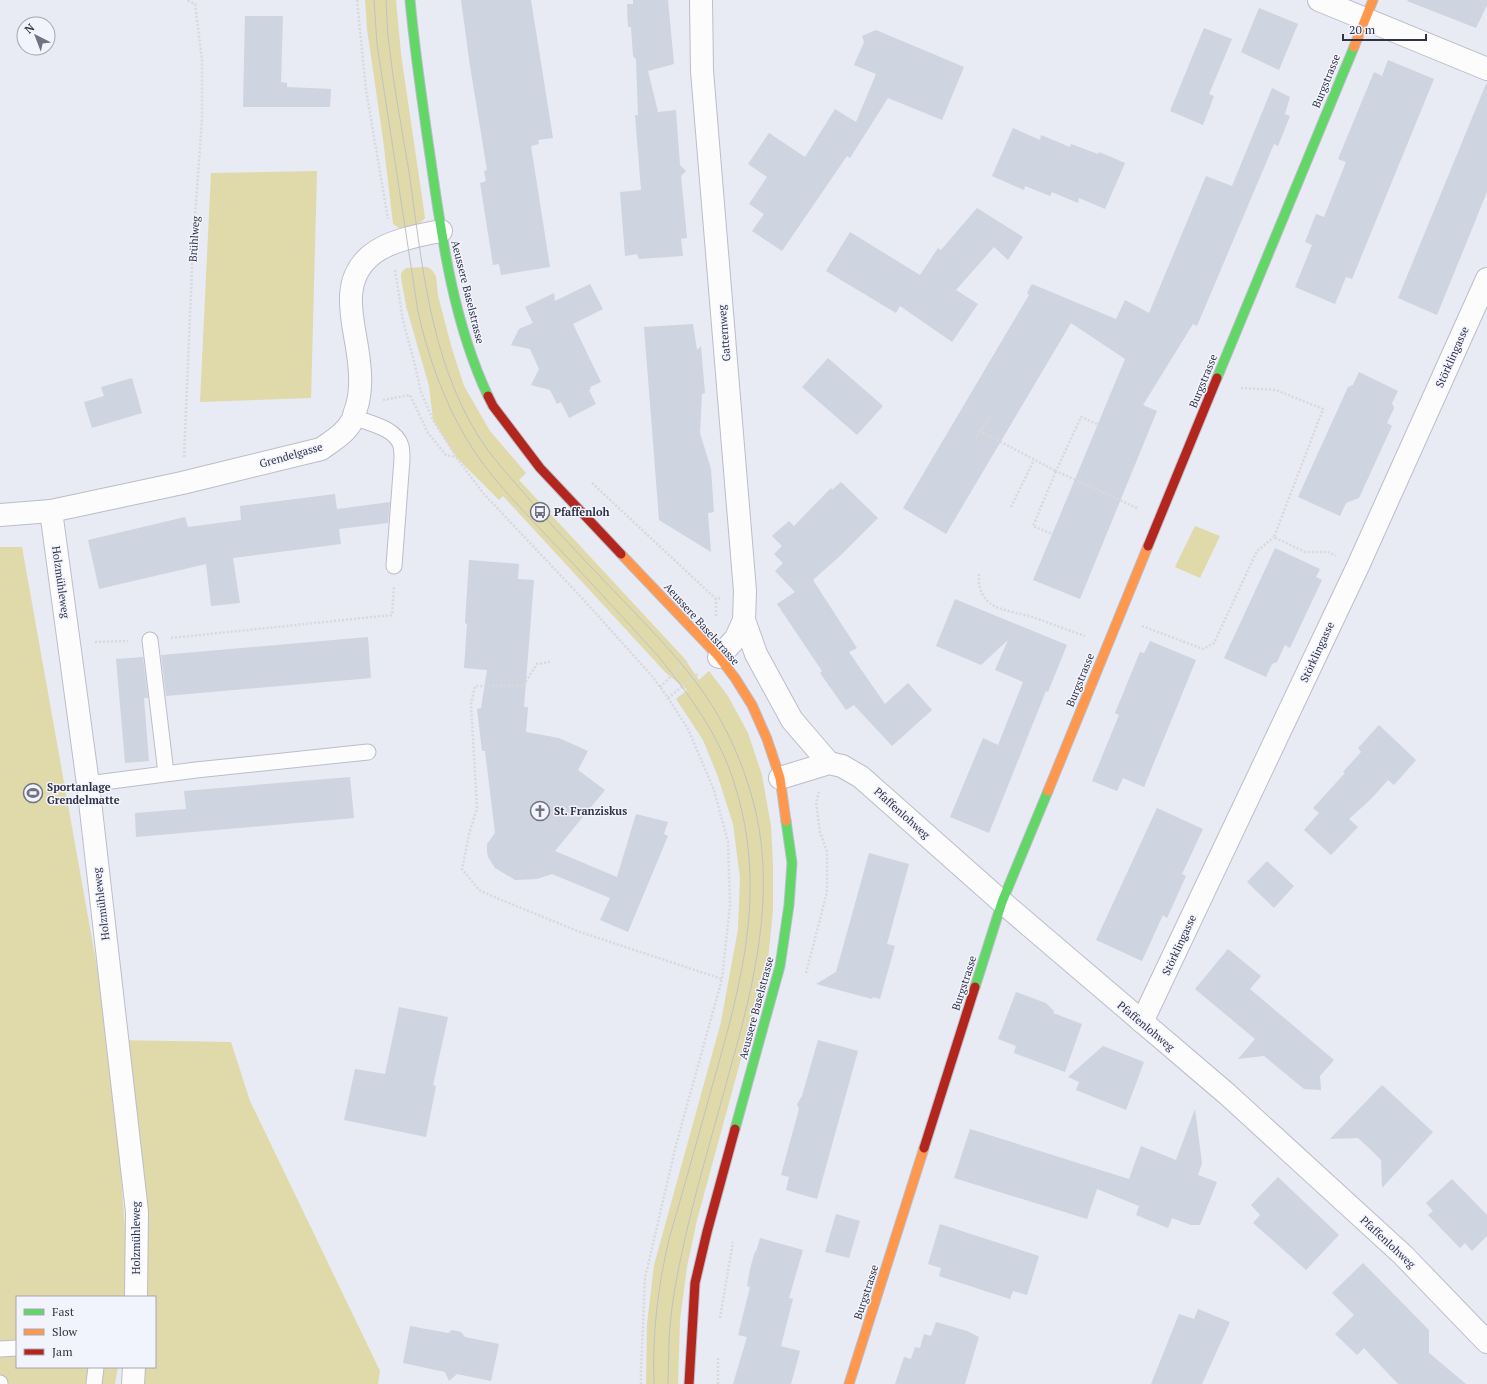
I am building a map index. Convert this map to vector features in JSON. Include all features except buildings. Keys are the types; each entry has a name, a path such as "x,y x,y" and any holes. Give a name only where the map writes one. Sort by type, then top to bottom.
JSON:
{"main road":[{"name":"Aeussere Baselstrasse","path":"410,0 414,48 441,231 462,325 478,374 494,406 540,468 719,657 735,678 752,705 767,739 780,778 792,863 789,905 780,966 707,1232 695,1283 689,1384"},
{"name":"Burgstrasse","path":"849,1384 1002,902 1369,10"}],"street":[{"name":"Gatternweg","path":"701,0 702,70 745,591 744,620 736,638 719,657"},
{"path":"1318,0 1369,10 1487,69"},
{"name":"Grendelgasse","path":"0,515 52,511 182,483 321,449 338,438 352,421 360,396 360,362 350,308 351,292 355,277 361,266 370,256 392,244 441,231"},
{"name":"Störklingasse","path":"1142,1022 1358,566 1487,279"},
{"name":"Holzmühleweg","path":"52,511 88,784 137,1212 133,1295"},
{"path":"744,620 756,654 792,720 829,763 780,778"},
{"name":"Pfaffenlohweg","path":"829,763 842,766 861,777 1002,902 1227,1094 1397,1249 1487,1342"},
{"path":"133,1384 134,1368"}],"lane":[{"path":"355,411 395,436 401,446 402,459 394,566"},
{"path":"150,640 166,773"},
{"path":"88,784 166,773 368,752"},
{"path":"0,1350 16,1348"},
{"path":"94,1384 96,1368"}],"path":[{"name":"Brühlweg","path":"182,483 193,245 202,119 202,60 195,4 186,0"},
{"path":"356,0 366,90 392,244 403,321 421,392 433,420 456,457 483,494 581,597 652,676 668,698 688,730 714,790 728,842 730,906 722,979 676,1146 645,1278 641,1372 642,1384"},
{"path":"1119,618 1203,649 1214,643 1256,551 1274,537 1323,409 1276,390 1237,388"},
{"path":"355,411 410,395 428,434 446,455 456,457"},
{"path":"976,438 990,417"},
{"path":"1052,534 1034,526 1056,471 1081,417 1097,424"},
{"path":"980,431 1056,471 1160,518"},
{"path":"1012,507 1034,460"},
{"path":"589,480 716,599 745,591"},
{"path":"1274,537 1305,552 1328,552 1358,566"},
{"path":"979,574 978,583 981,592 992,605 1108,645"},
{"path":"69,643 150,640 392,615 394,597"},
{"path":"668,698 719,657"},
{"path":"550,662 537,664 523,686 475,686 471,704 477,808 469,834 462,868 479,890 499,899 580,932 722,979"}],"shaded area":[{"path":"365,0 396,0 401,54 425,218 420,223 410,227 399,228 393,224 383,139 367,29"},
{"path":"317,171 311,398 200,402 211,173"},
{"path":"427,267 432,270 436,276 438,296 452,349 464,386 490,431 526,473 519,480 684,658 699,680 709,671 728,696 748,733 762,775 771,826 773,865 773,910 768,960 697,1220 687,1267 680,1320 678,1384 646,1384 647,1324 654,1265 721,1022 738,929 740,878 733,824 718,777 703,740 676,699 687,690 666,673 503,496 499,500 456,457 433,420 429,386 406,306 401,277 401,273 406,268"},
{"path":"1195,526 1220,536 1200,578 1175,567"},
{"path":"0,547 22,547 110,1040 231,1042 250,1101 380,1371 378,1384 132,1384 133,1368 156,1368 156,1296 135,1296 111,1048 129,1296 16,1296 16,1368 118,1368 115,1384 0,1384"}],"tram line":[{"path":"374,0 377,44 418,312 426,345 443,393 466,438 483,464 513,500 658,656 686,692 718,743 729,768 740,803 747,840 750,876 746,946 722,1051 665,1257 655,1329 654,1384"},
{"path":"386,0 391,61 418,239 430,307 448,372 461,404 488,451 555,529 665,645 686,669 703,692 714,708 732,742 746,777 756,813 761,845 763,877 763,909 759,941 747,1004 696,1192 679,1265 670,1324 668,1384"}],"traffic: fast":[{"path":"410,0 422,101 445,251 466,340 488,396"},
{"path":"1217,378 1354,47"},
{"path":"975,987 1002,902 1048,791"},
{"path":"735,1129 780,966 789,905 792,863 786,821"}],"traffic: slow":[{"path":"1354,47 1373,0"},
{"path":"1048,791 1148,546"},
{"path":"621,554 719,657 735,678 752,705 767,739 780,778 786,821"},
{"path":"849,1384 924,1148"}],"traffic: jam":[{"path":"1148,546 1217,378"},
{"path":"488,396 493,406 540,468 621,554"},
{"path":"924,1148 975,987"},
{"path":"689,1384 695,1283 707,1232 735,1129"}],"place":[{"name":"Pfaffenloh","path":"540,512"},
{"name":"Sportanlage Grendelmatte","path":"33,793"},
{"name":"St. Franziskus","path":"540,811"}]}
